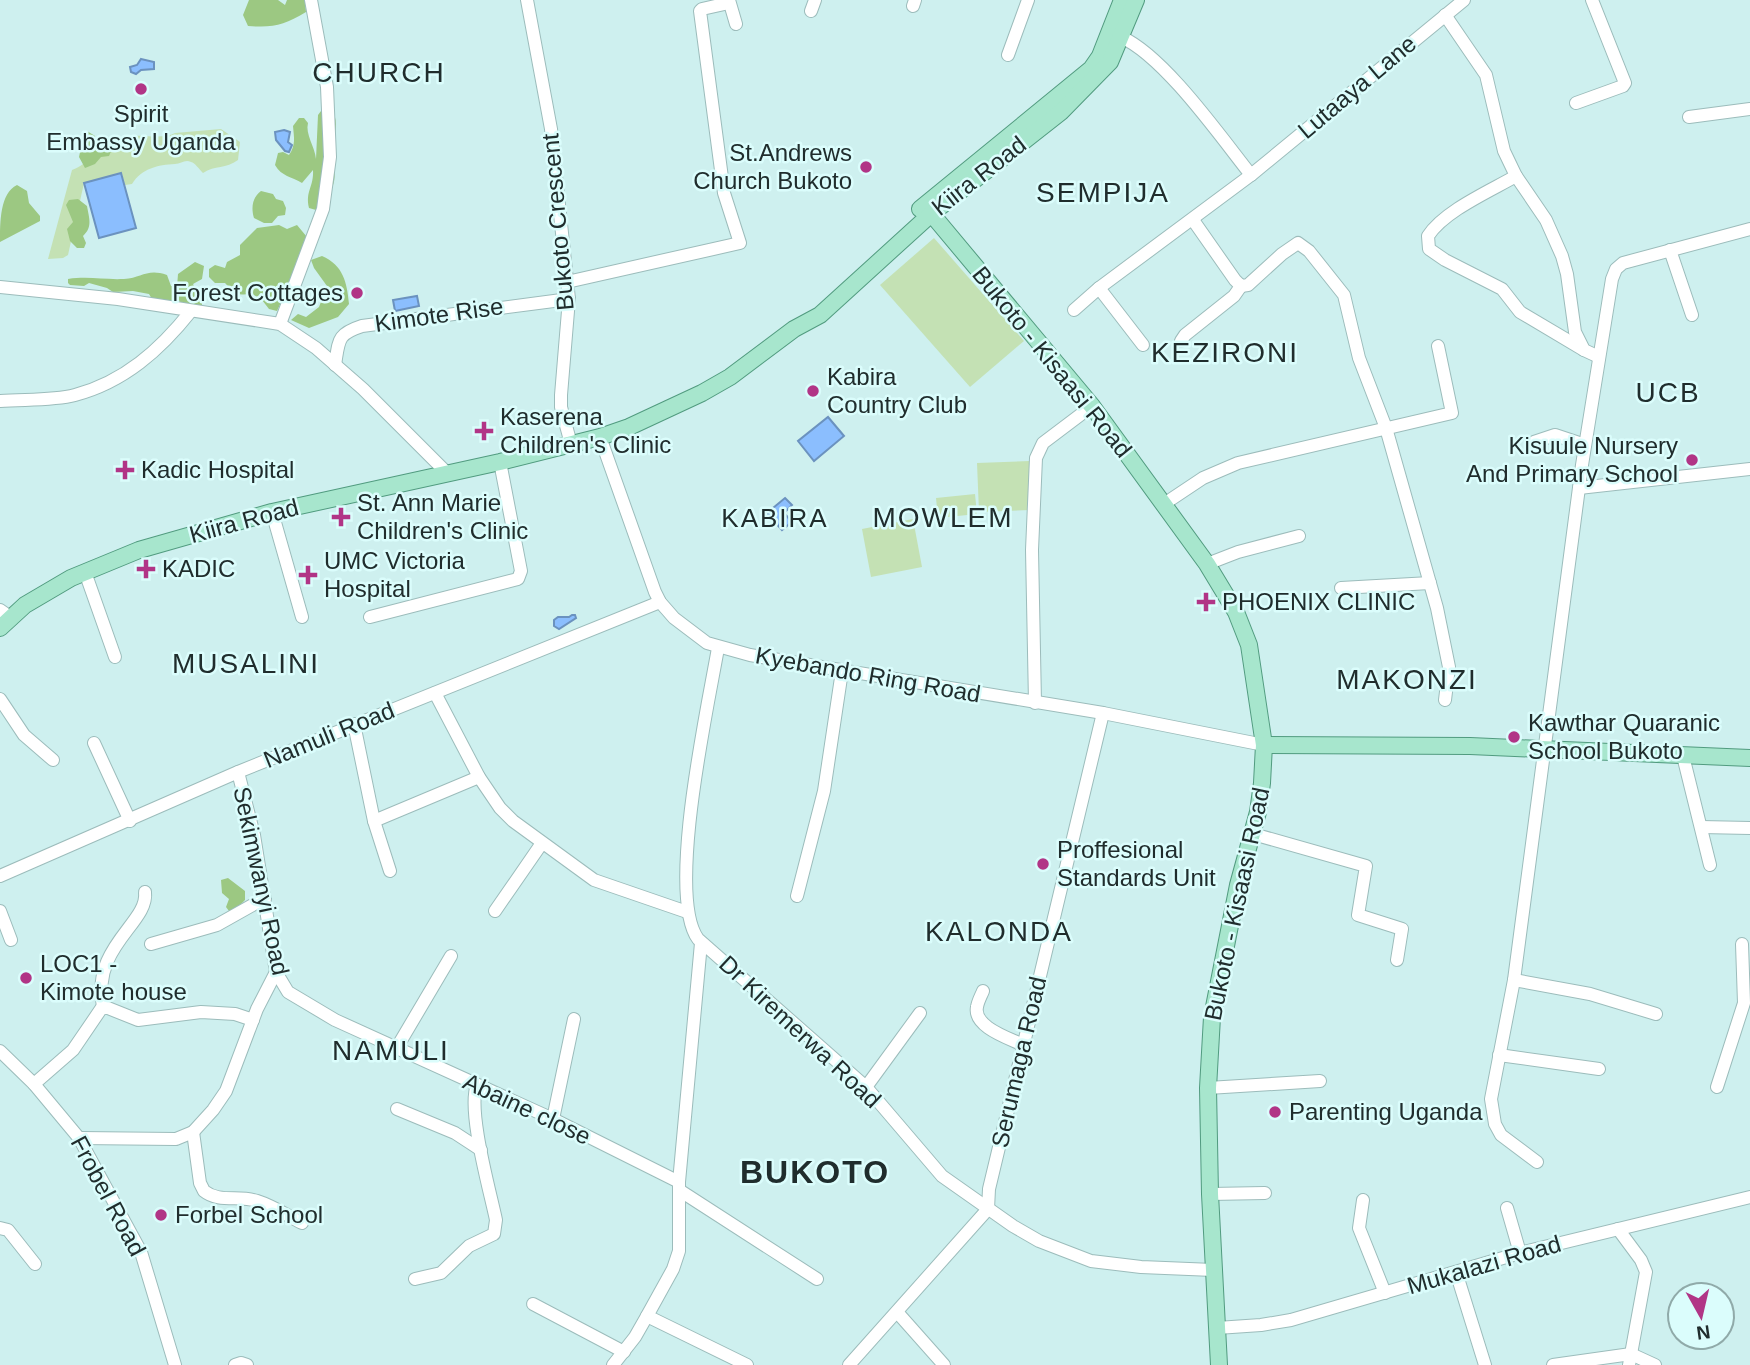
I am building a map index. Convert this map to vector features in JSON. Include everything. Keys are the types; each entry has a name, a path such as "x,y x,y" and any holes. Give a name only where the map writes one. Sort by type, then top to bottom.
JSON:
{"main road":[{"name":"Kiira Road","path":"3,618 85,572 153,545 272,512 504,461 594,438 629,427 702,393 747,365 794,329 820,315 928,209 1091,69 1100,56 1122,0"},
{"name":"Kiira Road","path":"928,209 1061,112 1110,62 1136,0"},
{"name":"Bukoto - Kisaasi Road","path":"928,209 1092,406 1207,564 1236,612 1249,645 1264,745 1262,783 1253,835 1238,885 1212,1017 1208,1088 1213,1270 1219,1365"},
{"path":"1264,745 1383,744 1750,758"}],"street":[{"path":"280,324 323,209 330,157 327,87 311,0"},
{"name":"Bukoto Crescent","path":"527,0 551,129 569,299 561,395 562,411 571,444"},
{"path":"1008,55 1028,0"},
{"name":"Lutaaya Lane","path":"1074,310 1099,288 1251,175 1464,0"},
{"path":"1576,103 1625,83 1592,0"},
{"path":"567,282 740,243 724,193 700,11 729,1 736,23"},
{"path":"1445,15 1486,75 1504,151 1516,176 1546,220 1562,256 1574,328 1584,350"},
{"path":"1121,37 1139,46 1166,72 1251,175"},
{"path":"1689,117 1750,109"},
{"path":"1516,176 1461,207 1429,236 1429,248 1445,260 1502,289 1520,312 1599,357"},
{"path":"1193,220 1241,286"},
{"path":"1537,1162 1501,1135 1495,1124 1492,1099 1514,980 1546,750 1554,666 1612,279 1623,263 1750,229"},
{"path":"1181,341 1234,296 1241,286 1248,285 1296,244 1301,244 1309,251 1342,291 1359,358 1386,428 1447,649 1449,667 1445,700"},
{"path":"1670,250 1692,315"},
{"path":"0,287 118,299 280,324 316,348 384,407 446,472"},
{"path":"1099,288 1143,345"},
{"name":"Kimote Rise","path":"335,365 339,339 346,331 362,326 569,299"},
{"path":"0,401 75,395 121,376 159,348 191,311"},
{"path":"1164,504 1193,483 1224,468 1452,413 1438,346"},
{"path":"1035,703 1031,550 1036,458 1043,443 1092,406"},
{"path":"1534,442 1560,436 1585,445"},
{"name":"Kyebando Ring Road","path":"594,438 660,602 686,628 718,648 1103,713 1264,745"},
{"path":"370,617 518,579 521,571 504,461"},
{"path":"1579,488 1750,468"},
{"path":"272,512 302,617"},
{"path":"1207,564 1251,548 1299,536"},
{"path":"85,572 115,657"},
{"path":"1341,587 1430,583"},
{"name":"Namuli Road","path":"0,876 238,772 660,602"},
{"path":"613,1365 647,1316 676,1263 680,1235 679,1186 701,943 691,928 687,912 687,866 692,801 718,648"},
{"path":"797,896 824,791 842,671"},
{"path":"435,693 479,777 506,814 600,883 687,912"},
{"path":"0,699 24,735 53,760"},
{"name":"Serumaga Road","path":"988,1209 989,1189 1103,713"},
{"path":"354,724 374,821 390,871"},
{"path":"94,743 130,821"},
{"path":"1684,756 1710,865"},
{"name":"Sekimwanyi Road","path":"238,772 254,835 276,972 286,990 299,1001 396,1049"},
{"path":"374,821 479,777"},
{"path":"1699,821 1750,828"},
{"path":"1253,835 1366,866 1358,915 1402,929 1397,960"},
{"path":"495,911 542,843"},
{"path":"34,1084 73,1051 103,1006 100,985 104,967 114,946 144,904 145,892"},
{"path":"151,944 225,921 265,898"},
{"path":"0,911 11,940"},
{"name":"Dr Kiremerwa Road","path":"701,943 866,1087 938,1172 988,1209 1039,1241 1091,1261 1141,1267 1213,1270"},
{"path":"1717,1087 1747,1004 1742,944"},
{"path":"396,1049 451,956"},
{"path":"79,1138 176,1139 193,1132 214,1110 226,1091 255,1014 276,972"},
{"path":"1514,980 1590,994 1656,1014"},
{"path":"983,991 976,1008 979,1018 985,1025 1023,1045"},
{"path":"103,1006 142,1021 201,1012 255,1014"},
{"path":"866,1087 920,1013"},
{"path":"553,1119 574,1019"},
{"name":"Abaine close","path":"396,1049 553,1119 679,1186"},
{"name":"Frobel Road","path":"0,1051 34,1084 79,1138 141,1252 175,1365"},
{"path":"1499,1055 1599,1069"},
{"path":"1208,1088 1320,1081"},
{"path":"415,1279 441,1273 469,1246 494,1234 496,1220 474,1104 477,1085 679,1186 817,1279"},
{"path":"397,1109 455,1133 481,1150"},
{"path":"193,1132 200,1183 204,1191 221,1199 236,1196 258,1201 302,1223"},
{"path":"1210,1194 1265,1193"},
{"name":"Mukalazi Road","path":"1217,1328 1291,1320 1520,1253 1750,1197"},
{"path":"1363,1200 1359,1228 1385,1293"},
{"path":"1507,1208 1520,1253"},
{"path":"849,1365 988,1209"},
{"path":"0,1225 8,1230 35,1264"},
{"path":"1618,1229 1642,1260 1646,1272 1630,1359"},
{"path":"1456,1272 1485,1365"},
{"path":"533,1304 624,1352"},
{"path":"897,1312 944,1365"},
{"path":"647,1316 747,1365"},
{"path":"1553,1365 1630,1359 1655,1365"},
{"path":"235,1365 247,1365"}],"green space":[{"path":"249,0 278,0 285,5 287,0 305,0 306,12 279,25 248,26 243,15"},
{"path":"321,111 333,112 336,120 335,173 330,193 316,210 309,208 308,202 313,170 302,183 284,174 275,165 278,153 289,155 293,148 293,126 299,118 304,118 308,123 316,159 318,115"},
{"path":"221,129 240,142 238,160 229,165 203,173 187,161 151,168 132,184 125,185 122,174 84,183 68,255 48,259 72,170 106,145 126,136 163,136"},
{"path":"87,131 95,136 95,143 107,143 112,149 109,156 101,157 95,164 85,168 79,157 84,133"},
{"path":"17,185 27,191 29,203 40,216 40,221 0,242 4,201 11,189"},
{"path":"261,191 273,194 276,199 283,201 285,215 278,216 272,223 264,223 254,218 253,203"},
{"path":"78,199 87,206 89,218 88,229 83,236 86,243 84,248 77,248 70,241 67,229 73,222 66,205 69,200"},
{"path":"279,225 287,229 297,225 307,237 308,255 295,266 295,272 277,311 269,309 251,293 236,293 225,283 215,283 209,277 209,269 215,265 225,268 227,262 240,255 240,245 257,228"},
{"path":"934,238 1024,341 970,387 880,285"},
{"path":"322,256 335,264 343,275 349,304 338,317 309,328 291,320 298,314 306,317 319,307 327,286 311,260"},
{"path":"195,262 204,266 202,279 193,284 202,300 202,310 185,308 178,299 164,304 152,299 149,294 133,291 113,292 89,283 84,286 68,283 68,279 124,279 160,273 167,275 171,286 177,287 178,274"},
{"path":"1030,461 1031,510 979,512 977,463"},
{"path":"975,494 977,514 938,518 936,498"},
{"path":"913,519 922,567 871,577 862,529"},
{"path":"228,878 245,891 245,900 234,911 229,911 226,907 229,899 222,893 221,880"}],"water":[{"path":"141,59 154,62 154,69 141,70 136,74 131,72 130,67 137,65"},
{"path":"275,132 290,132 288,142 292,145 289,152 276,140"},
{"path":"121,173 136,228 99,238 84,183"},
{"path":"417,296 419,306 395,311 393,300"},
{"path":"828,417 844,436 814,461 798,441"},
{"path":"785,498 792,505 784,513 792,522 782,530 767,513"},
{"path":"572,615 576,618 559,629 554,626 554,620 558,617"}],"place":[{"name":"Spirit Embassy Uganda","path":"141,89"},
{"name":"St.Andrews Church Bukoto","path":"866,167"},
{"name":"Forest Cottages","path":"357,293"},
{"name":"Kabira Country Club","path":"813,391"},
{"name":"Kaserena Children's Clinic","path":"484,431"},
{"name":"Kisuule Nursery And Primary School","path":"1692,460"},
{"name":"Kadic Hospital","path":"125,470"},
{"name":"St. Ann Marie Children's Clinic","path":"341,517"},
{"name":"KADIC","path":"146,569"},
{"name":"UMC Victoria Hospital","path":"308,575"},
{"name":"PHOENIX CLINIC","path":"1206,602"},
{"name":"Kawthar Quaranic School Bukoto","path":"1514,737"},
{"name":"Proffesional Standards Unit","path":"1043,864"},
{"name":"LOC1 - Kimote house","path":"26,978"},
{"name":"Parenting Uganda","path":"1275,1112"},
{"name":"Forbel School","path":"161,1215"}],"district":[{"name":"CHURCH","path":"379,72"},
{"name":"SEMPIJA","path":"1103,192"},
{"name":"KEZIRONI","path":"1225,352"},
{"name":"UCB","path":"1668,392"},
{"name":"MOWLEM","path":"943,517"},
{"name":"KABIRA","path":"775,518"},
{"name":"MUSALINI","path":"246,663"},
{"name":"MAKONZI","path":"1407,679"},
{"name":"KALONDA","path":"999,931"},
{"name":"NAMULI","path":"391,1050"},
{"name":"BUKOTO","path":"815,1172"}]}
